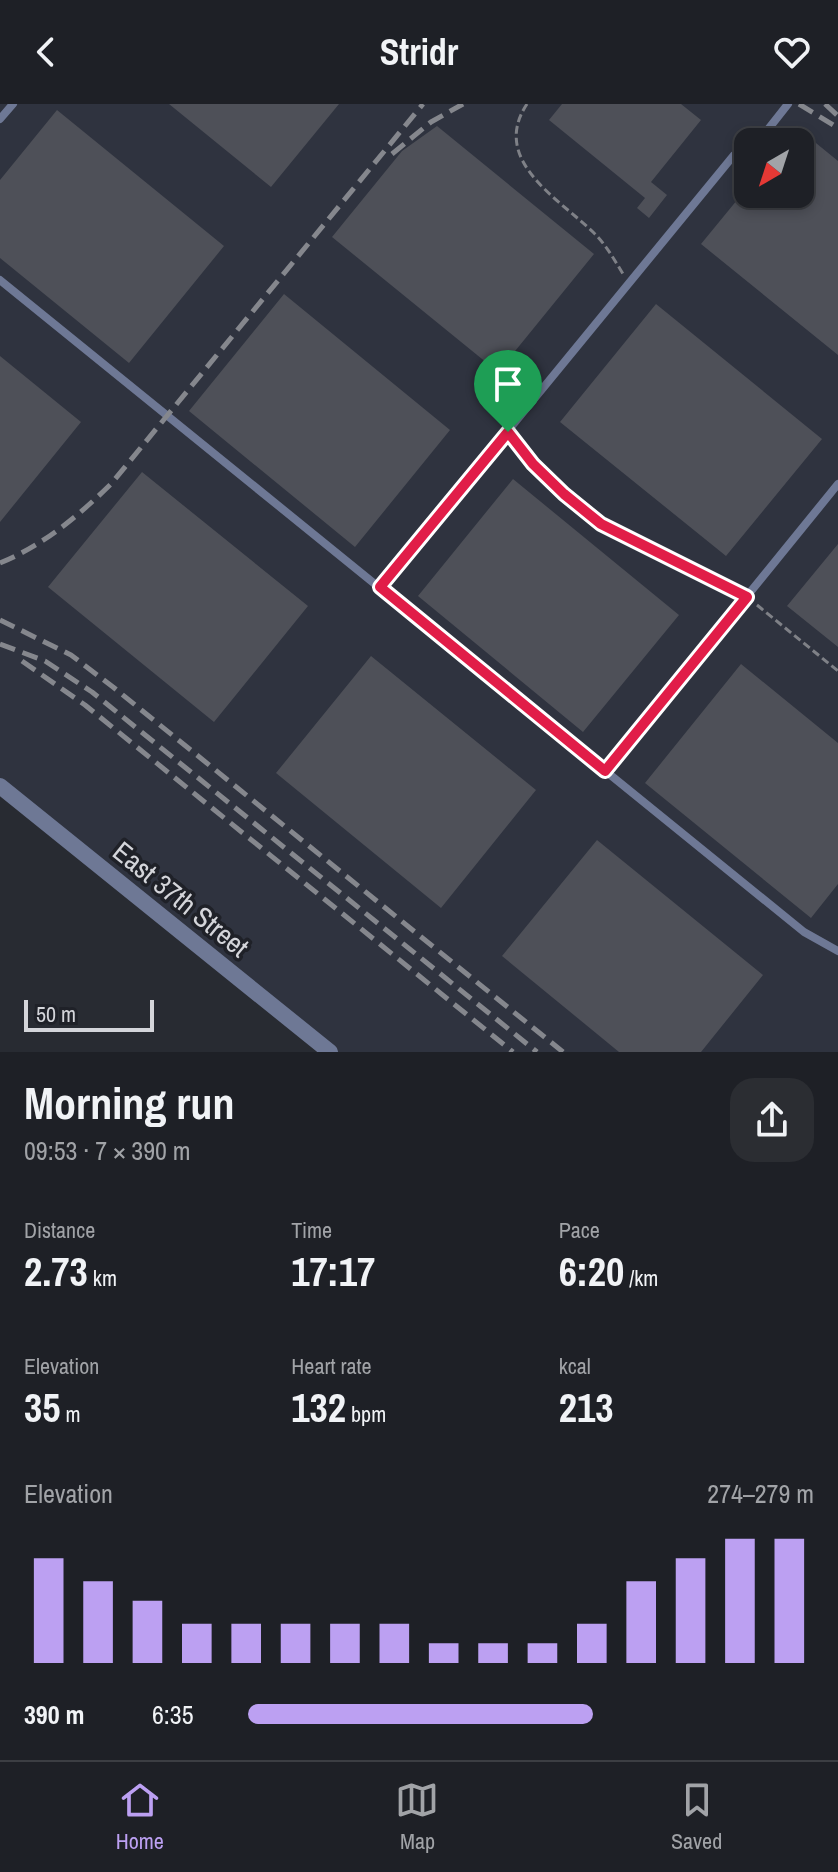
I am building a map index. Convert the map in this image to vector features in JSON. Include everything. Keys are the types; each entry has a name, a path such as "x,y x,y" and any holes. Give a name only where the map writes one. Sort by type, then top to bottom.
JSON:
{"street":[{"name":"East 37th Street","path":"0,786 330,1052"}],"lane":[{"path":"0,119 13,104"},
{"path":"769,128 788,104"},
{"path":"380,587 734,155"},
{"path":"0,280 804,932 838,951"},
{"path":"605,771 838,484"}],"path":[{"path":"527,104 516,135 520,156 533,179 593,232 608,249 629,284"},
{"path":"508,432 533,464 601,524 747,597 838,671"}],"shaded area":[{"path":"0,104 838,104 838,1052 332,1052 0,784"}],"building":[{"path":"169,104 339,104 271,187"},
{"path":"562,104 681,104 701,120 651,182 667,195 649,218 637,208 645,198 549,120"},
{"path":"57,110 224,246 129,363 0,258 0,180"},
{"path":"437,126 594,254 498,372 332,237 402,151"},
{"path":"814,141 838,161 838,355 701,244 734,204 734,208 814,208"},
{"path":"284,294 450,430 355,547 189,411"},
{"path":"656,304 822,439 726,556 560,422"},
{"path":"0,356 81,422 0,522"},
{"path":"142,472 308,606 214,722 48,587"},
{"path":"513,479 679,615 583,732 418,596"},
{"path":"838,544 838,647 787,606"},
{"path":"371,656 536,790 441,908 276,773"},
{"path":"741,664 838,743 838,884 811,918 645,783"},
{"path":"597,840 763,975 701,1052 619,1052 502,956"}],"railway":[{"path":"0,563 60,529 111,484 423,104"},
{"path":"392,154 431,122 463,104"},
{"path":"799,104 838,128"},
{"path":"825,104 838,116"},
{"path":"0,620 71,655 113,687 563,1052"},
{"path":"0,644 45,661 92,692 537,1052"},
{"path":"22,661 85,705 513,1052"}],"route":[{"path":"508,432 533,464 601,524 747,597 605,771 380,587 508,432"}]}
